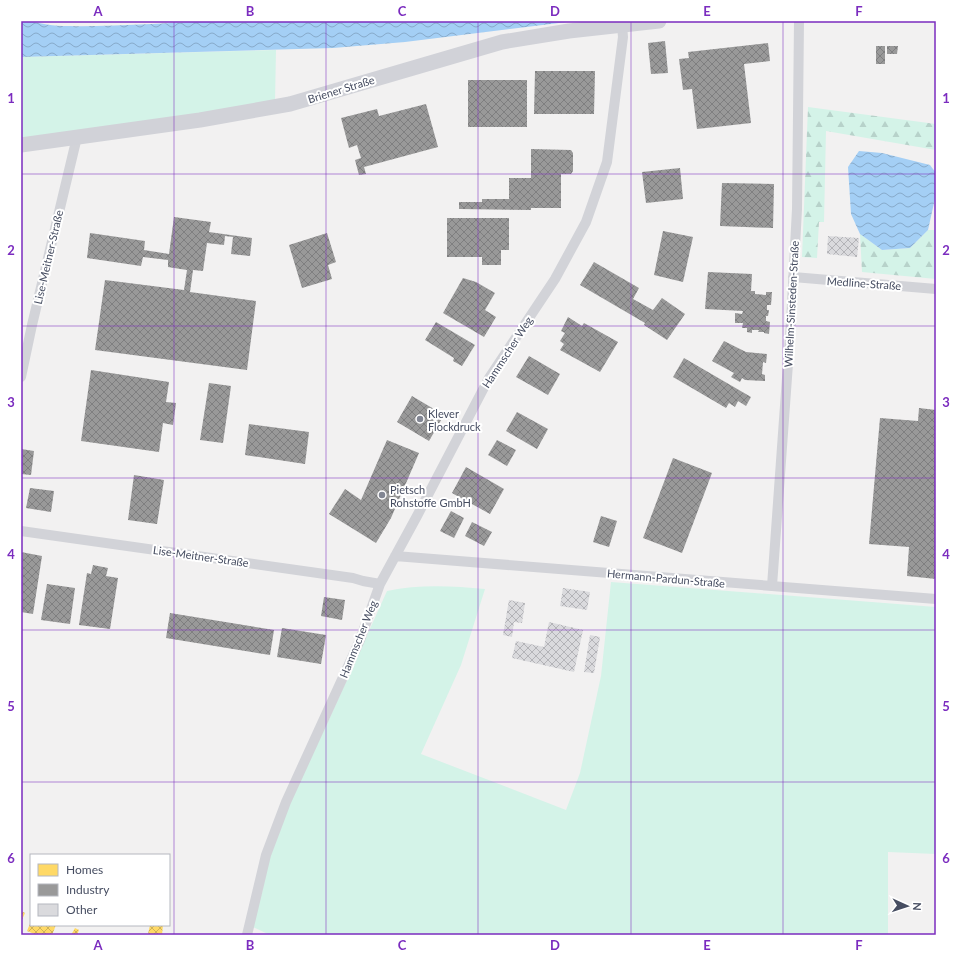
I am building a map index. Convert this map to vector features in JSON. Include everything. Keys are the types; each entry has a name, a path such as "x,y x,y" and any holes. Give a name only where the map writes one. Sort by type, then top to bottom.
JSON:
{"street":[{"name":"Briener Straße","path":"21,145 207,119 290,104 502,42 569,31 659,21"},
{"name":"Wilhelm-Sinsteden-Straße","path":"772,586 797,209 799,21"},
{"name":"Hammscher Weg","path":"247,935 266,855 286,802 360,640 380,584 489,378 555,279 586,222 607,162 623,37 622,26"},
{"name":"Lise-Meitner-Straße","path":"21,377 77,137"},
{"name":"Medline-Straße","path":"793,277 936,289"},
{"name":"Lise-Meitner-Straße","path":"21,531 346,576 380,584"},
{"name":"Hermann-Pardun-Straße","path":"396,556 936,599"}],"green space":[{"path":"276,50 275,102 21,140 21,57"},
{"path":"808,107 936,124 936,150 826,131 824,222 819,222 817,258 802,257"},
{"path":"928,230 936,230 936,279 862,272 860,234 882,250 910,248"},
{"path":"611,582 936,607 936,854 888,852 888,935 270,935 253,927 257,905 262,893 267,865 295,790 326,726 387,591 424,586 485,589 461,665 421,754 566,810 580,773 601,676"}],"water":[{"path":"270,20 575,21 405,42 333,48 21,57 21,21 57,26 83,26"},
{"path":"859,151 882,153 930,165 936,173 936,194 928,230 910,248 882,250 860,234 851,214 848,167"}],"building: Homes":[{"path":"21,911 25,913 21,922"},
{"path":"30,924 30,926 56,926 52,935 37,935 27,931"},
{"path":"150,926 163,926 162,935 148,934"},
{"path":"75,928 79,930 77,935 71,935"}],"building: Industry":[{"path":"665,41 668,73 651,74 648,43"},
{"path":"768,43 770,61 744,64 751,123 697,129 692,89 683,90 679,59 689,58 688,52"},
{"path":"876,46 885,46 885,64 876,64"},
{"path":"887,46 898,46 897,54 887,54"},
{"path":"535,71 595,71 594,114 534,114"},
{"path":"468,80 527,80 527,127 468,127"},
{"path":"426,104 438,147 364,167 366,174 359,175 355,160 361,158 357,145 349,148 341,118 377,109 379,116"},
{"path":"531,149 571,150 573,153 573,171 571,174 561,174 561,208 531,208 531,210 459,209 459,202 482,202 482,199 509,199 509,178 531,178"},
{"path":"680,168 683,199 646,203 642,172"},
{"path":"722,183 774,184 773,228 720,226"},
{"path":"174,217 211,222 209,232 252,238 250,256 231,254 233,237 225,236 224,245 207,243 203,271 193,270 190,292 256,301 247,370 95,350 105,280 184,290 187,270 168,267 168,260 143,257 141,266 87,258 90,233 145,241 144,250 169,254"},
{"path":"447,218 509,218 509,250 501,250 501,265 482,265 482,257 447,257"},
{"path":"663,231 693,237 683,282 654,275"},
{"path":"327,233 336,262 328,265 332,279 302,288 289,245"},
{"path":"594,262 639,288 633,299 653,310 662,298 685,314 667,340 644,325 645,323 580,285"},
{"path":"708,272 752,274 751,291 755,291 755,294 766,295 766,292 772,292 771,305 767,305 767,310 769,310 768,316 766,316 766,321 770,322 769,334 758,332 759,330 752,330 752,333 747,332 747,328 742,328 743,323 735,323 735,313 742,314 743,311 705,309"},
{"path":"463,278 476,282 495,293 485,310 496,317 484,337 443,313"},
{"path":"568,317 582,326 584,323 618,342 600,372 560,350 564,344 560,341 565,333 561,331"},
{"path":"436,322 475,345 462,366 453,361 454,358 425,340"},
{"path":"724,341 746,352 767,354 766,363 763,362 762,374 765,375 765,381 745,380 742,378 740,382 731,377 734,373 712,361"},
{"path":"529,356 560,374 548,395 516,377"},
{"path":"684,358 751,397 746,406 738,401 735,407 729,403 726,408 673,377"},
{"path":"91,370 169,382 166,402 176,403 173,425 163,423 159,452 81,441"},
{"path":"209,383 231,386 223,443 200,440"},
{"name":"Klever Flockdruck","path":"412,396 444,415 429,441 397,422"},
{"path":"919,408 936,410 936,579 907,576 909,547 869,544 880,418 918,421"},
{"path":"517,412 548,429 537,449 506,431"},
{"path":"249,424 309,432 305,464 245,455"},
{"name":"Pietsch Rohstoffe GmbH","path":"387,440 419,453 391,518 376,543 329,514 345,489 361,500"},
{"path":"497,440 516,450 507,466 488,455"},
{"path":"21,449 34,451 31,475 21,474"},
{"path":"673,458 712,473 682,553 643,538"},
{"path":"466,467 504,489 490,514 452,493"},
{"path":"134,475 164,480 157,524 128,520"},
{"path":"30,488 54,491 51,512 26,508"},
{"path":"451,511 464,518 454,538 440,531"},
{"path":"601,516 617,521 609,547 593,542"},
{"path":"472,522 492,532 484,546 465,536"},
{"path":"21,552 42,556 33,614 21,612"},
{"path":"93,565 108,568 106,576 118,578 110,629 79,625 87,573 91,574"},
{"path":"47,584 75,588 70,624 41,620"},
{"path":"324,597 345,600 342,620 321,616"},
{"path":"170,613 274,630 270,655 166,638"},
{"path":"282,628 326,635 321,664 277,657"}],"building: Other":[{"path":"828,236 859,238 857,257 827,254"},
{"path":"563,588 590,592 587,610 560,606"},
{"path":"509,600 525,603 522,623 514,622 512,637 503,635"},
{"path":"549,622 583,630 574,672 512,658 516,641 544,647"},
{"path":"590,635 600,637 594,673 584,672"}],"place":[{"name":"Klever Flockdruck","path":"420,419"},
{"name":"Pietsch Rohstoffe GmbH","path":"382,495"}]}
